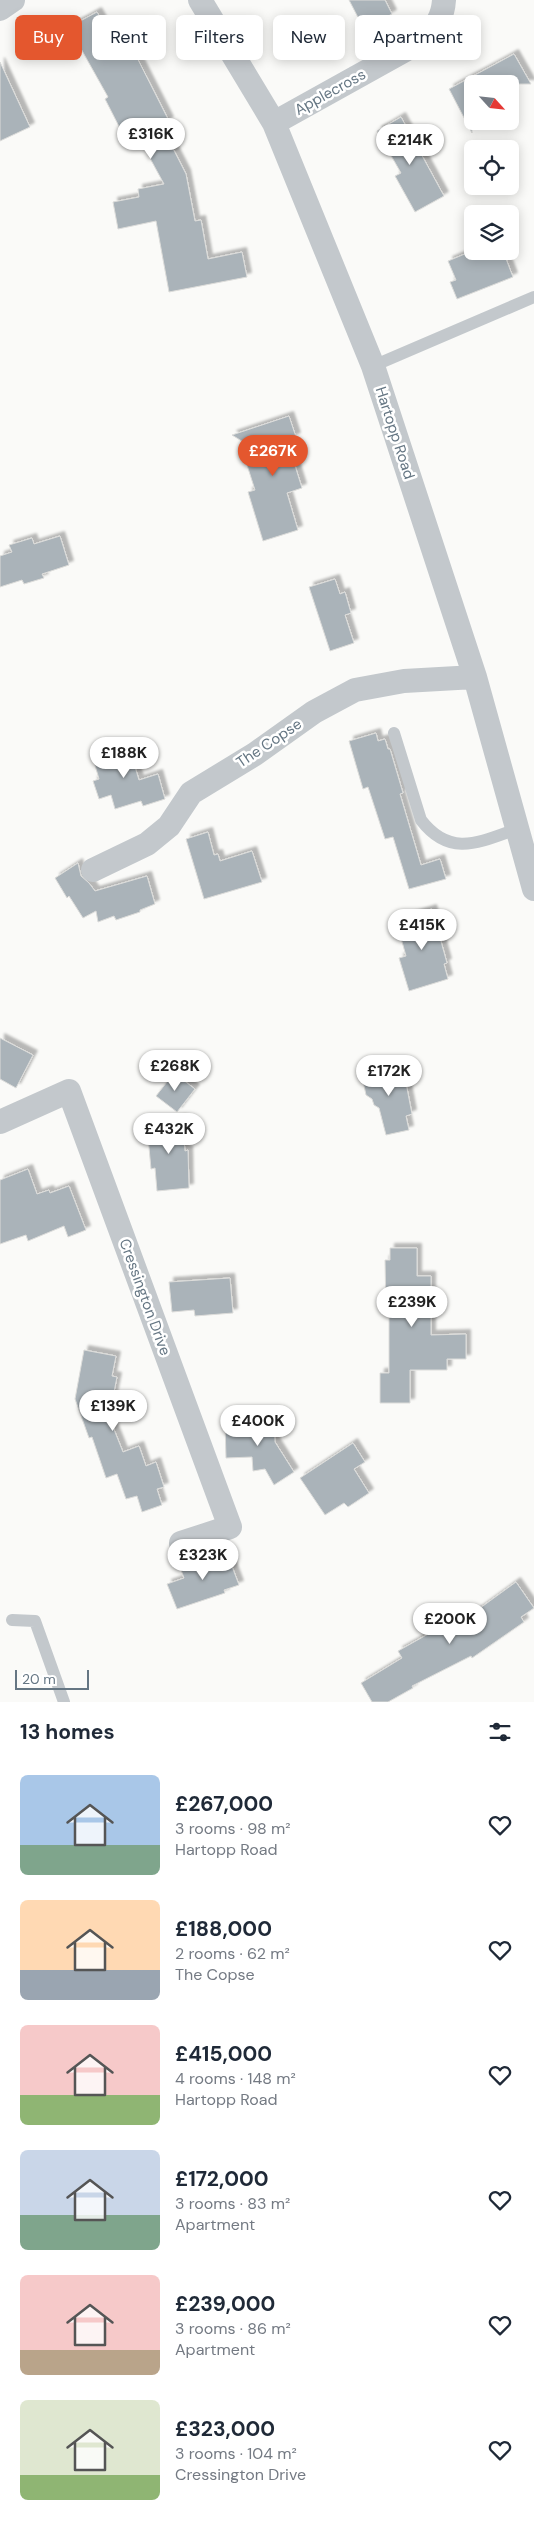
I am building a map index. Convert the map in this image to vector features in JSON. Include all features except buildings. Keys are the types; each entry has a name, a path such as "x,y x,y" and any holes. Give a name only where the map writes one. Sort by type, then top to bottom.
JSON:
{"street":[{"path":"0,9 13,0"},
{"name":"Hartopp Road","path":"200,0 274,123 373,366 475,677 524,838 534,889"},
{"name":"Applecross","path":"274,123 425,39 438,23 443,11 444,0"},
{"name":"The Copse","path":"93,870 147,844 169,826 190,793 255,754 314,712 355,690 404,681 475,677"},
{"name":"Cressington Drive","path":"0,1122 69,1091 230,1527 181,1543"}],"lane":[{"path":"373,366 534,297"},
{"path":"394,734 422,820 430,832 452,844 524,838"},
{"path":"12,1620 35,1621 64,1702"}]}
